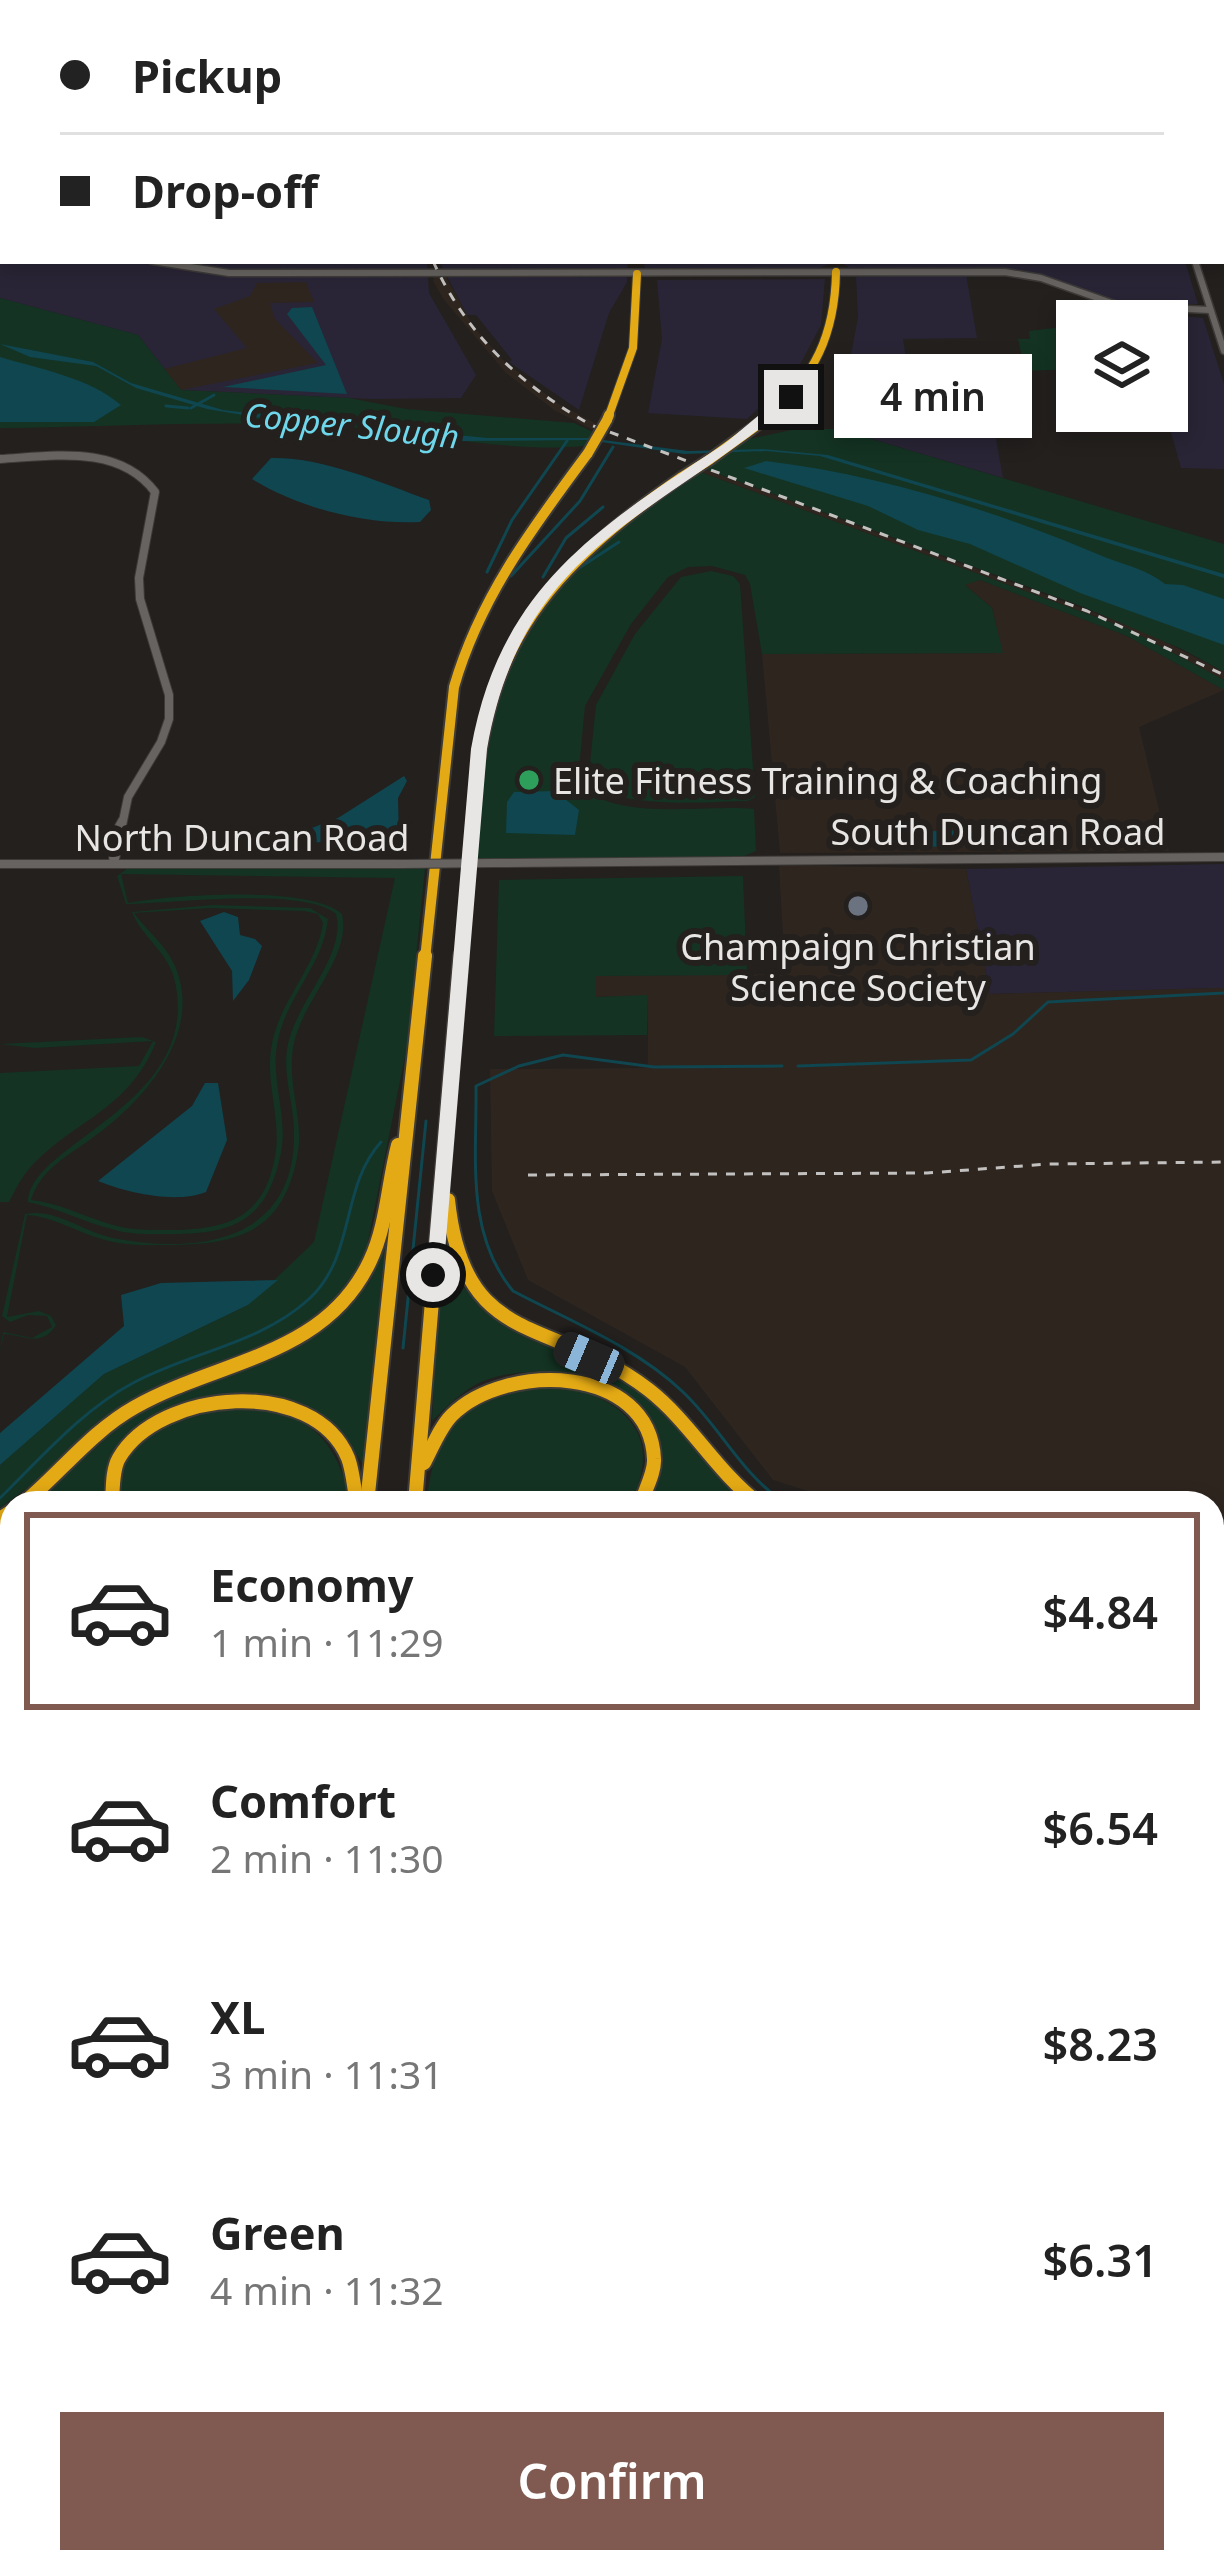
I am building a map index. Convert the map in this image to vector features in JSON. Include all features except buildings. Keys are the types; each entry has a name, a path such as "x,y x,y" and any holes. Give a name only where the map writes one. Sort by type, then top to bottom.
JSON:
{"highway":[{"path":"417,1491 479,749 494,681 524,619 565,568 618,521 765,421 813,370 834,325 835,266"},
{"path":"368,1491 454,686 462,652 494,584 607,419 633,348 637,274"},
{"path":"448,1092 449,1232 470,1286 521,1328 640,1384 742,1491"},
{"path":"38,1491 130,1410 281,1348 311,1332 341,1306 370,1262 396,1148 407,1124"},
{"path":"419,1491 430,1444 452,1409 487,1388 543,1378 596,1387 618,1397 640,1417 656,1459 647,1491"},
{"path":"112,1491 113,1468 140,1431 182,1409 229,1400 274,1404 325,1427 352,1462 356,1491"}],"main road":[{"path":"637,274 638,264"},
{"path":"1196,264 1224,351"},
{"name":"South Duncan Road","path":"771,859 1224,857"},
{"name":"North Duncan Road","path":"0,864 771,859"}],"street":[{"path":"171,264 229,273 637,274 835,266 1012,273 1120,306 1210,310"},
{"path":"0,459 113,463 138,472 155,492 140,590 166,682 169,719 161,742 128,797 114,863"}],"shaded area":[{"path":"0,264 427,264 429,293 476,375 461,398 181,390 138,335 0,298"},
{"path":"441,264 628,264 627,282 609,313 579,410 509,362 512,360 476,315 467,315"},
{"path":"644,264 830,264 819,268 645,270"},
{"path":"844,264 1186,264 1198,304 1104,300 1025,272 851,269"},
{"path":"966,274 977,338 903,339 911,390 836,390 848,371 858,317 856,277"},
{"path":"445,275 473,326 503,360 557,403 599,425 595,431 554,410 506,373 444,300 433,281 434,276"},
{"path":"825,279 821,325 795,374 747,419 648,413 662,339 657,280"},
{"path":"306,282 314,302 270,303 275,319 318,363 181,390 164,369 247,348 214,309 250,296 257,283"},
{"path":"1188,317 1203,318 1224,384 1224,469 1181,468 1171,432 1188,432"},
{"path":"994,428 1003,478 838,429"},
{"path":"705,469 1144,631 1224,672 1224,680 1126,628 700,472"},
{"path":"980,580 1127,636 1224,690 1139,727 1169,851 780,853 762,654 1002,653 992,608 964,584"},
{"path":"1224,864 1224,988 990,994 966,869"},
{"path":"779,865 966,869 990,994 1224,988 1224,1491 808,1491 773,1480 685,1367 528,1280 492,1191 490,1069 648,1068 648,996 595,997 595,976 785,974"}],"green space":[{"path":"0,298 138,335 181,390 349,398 406,409 574,423 593,432 585,446 555,447 305,425 0,428"},
{"path":"1056,328 1056,370 1025,371 1018,339 1030,339 1029,331"},
{"path":"796,429 838,429 1224,544 1224,672 1081,606 705,469 749,439"},
{"path":"700,472 1126,628 1224,680 1224,690 1127,636 980,580 965,585 992,608 1003,653 762,654 745,575 712,566 688,567 668,577 631,624 585,706 578,779 591,793 632,807 754,809 756,851 742,857 475,859 486,746 510,657 573,567"},
{"path":"711,571 733,576 740,584 755,797 685,803 614,794 598,786 589,773 596,705 635,634 681,577"},
{"path":"128,868 425,868 407,1046 366,1251 344,1292 306,1326 256,1351 172,1382 23,1491 0,1491 0,1465 104,1374 248,1305 314,1242 395,878 121,874 128,903 206,895 272,896 325,905 342,914 340,947 293,1048 297,1158 290,1183 268,1218 253,1229 216,1242 169,1245 121,1243 27,1215 7,1317 39,1311 51,1316 56,1325 45,1336 32,1338 52,1327 47,1316 28,1315 10,1322 2,1316 25,1214 59,1217 113,1238 178,1244 236,1232 260,1218 279,1197 290,1169 294,1132 287,1049 299,1014 334,946 336,914 295,901 126,904 117,876"},
{"path":"743,876 747,975 596,976 596,997 648,995 647,1035 494,1036 499,880"},
{"path":"213,905 310,908 328,919 319,952 277,1045 283,1140 275,1176 256,1209 229,1227 192,1233 129,1233 28,1202 35,1181 55,1160 140,1090 163,1060 176,1024 172,971 132,912","holes":["210,908 318,914 323,923 313,955 275,1032 270,1062 276,1150 265,1189 255,1203 244,1214 214,1226 150,1230 118,1226 31,1200 49,1171 114,1121 151,1083 176,1038 182,989 174,964 134,913"]},
{"path":"142,1037 156,1042 130,1085 45,1153 9,1202 0,1202 0,1073 139,1066 153,1041 35,1048 0,1044"},
{"path":"386,1238 363,1464 340,1435 310,1415 275,1401 238,1396 201,1399 166,1411 136,1430 112,1459 104,1491 47,1491 132,1415 299,1346 339,1318 369,1283"},
{"path":"441,1246 459,1283 496,1319 642,1392 736,1491 654,1491 658,1440 644,1412 627,1397 584,1378 536,1372 492,1378 467,1390 432,1421"},
{"path":"551,1382 575,1388 615,1407 630,1420 643,1455 635,1491 428,1491 438,1449 460,1414 496,1394"},
{"path":"220,1406 291,1417 322,1438 347,1491 120,1491 122,1463 132,1449 146,1436"}],"water":[{"path":"312,307 347,394 223,387 326,365 287,314 292,308"},
{"path":"0,344 93,362 131,383 223,410 323,421 279,421 207,409 136,388 96,366 30,357"},
{"path":"0,357 80,381 121,405 94,422 0,422"},
{"path":"351,424 488,438 588,438 688,451 763,449 828,455 1224,574 1224,578 820,456 766,451 684,454 587,440 464,441"},
{"path":"271,458 351,472 429,500 431,510 420,522 399,522 311,506 252,479"},
{"path":"766,461 940,497 1066,541 1165,584 1224,599 1224,645 1080,593 970,544 918,530 868,506 744,468"},
{"path":"404,776 407,781 398,798 399,838 267,845 338,818"},
{"path":"555,791 579,810 575,835 506,833 507,802 514,792"},
{"path":"1002,829 1010,835 1008,846 898,847 880,842 904,832"},
{"path":"224,912 238,917 240,935 262,946 249,980 233,1001 232,971 200,921"},
{"path":"205,1083 218,1083 227,1140 206,1192 181,1197 152,1195 98,1181 192,1106"},
{"path":"278,1280 248,1305 104,1374 0,1465 0,1433 124,1326 121,1295 161,1283"}],"waterway":[{"name":"Copper Slough","path":"191,408 214,395"},
{"path":"166,406 188,408"},
{"path":"487,572 512,520 567,441"},
{"path":"511,576 580,501 613,447"},
{"path":"543,577 566,538 603,507"},
{"path":"579,568 619,542"},
{"path":"798,1066 971,1060 1013,1034 1048,1002 1224,993"},
{"path":"770,1491 665,1376 602,1336 513,1291 487,1244 480,1219 476,1086 519,1066 563,1055 654,1067 782,1066"},
{"path":"403,1348 426,1121"},
{"path":"7,1491 114,1394 155,1372 269,1327 309,1299 334,1263 359,1179 381,1142"}],"railway":[{"path":"435,264 462,313 499,356 542,393 591,425 1087,611 1224,675"},
{"path":"528,1175 927,1173 1049,1164 1224,1162"}],"place":[{"name":"Elite Fitness Training & Coaching","path":"529,780"},
{"name":"Champaign Christian Science Society","path":"858,906"}],"route":[{"path":"433,1275 479,749 502,658 524,619 583,550 643,503 749,433 791,397"}]}
